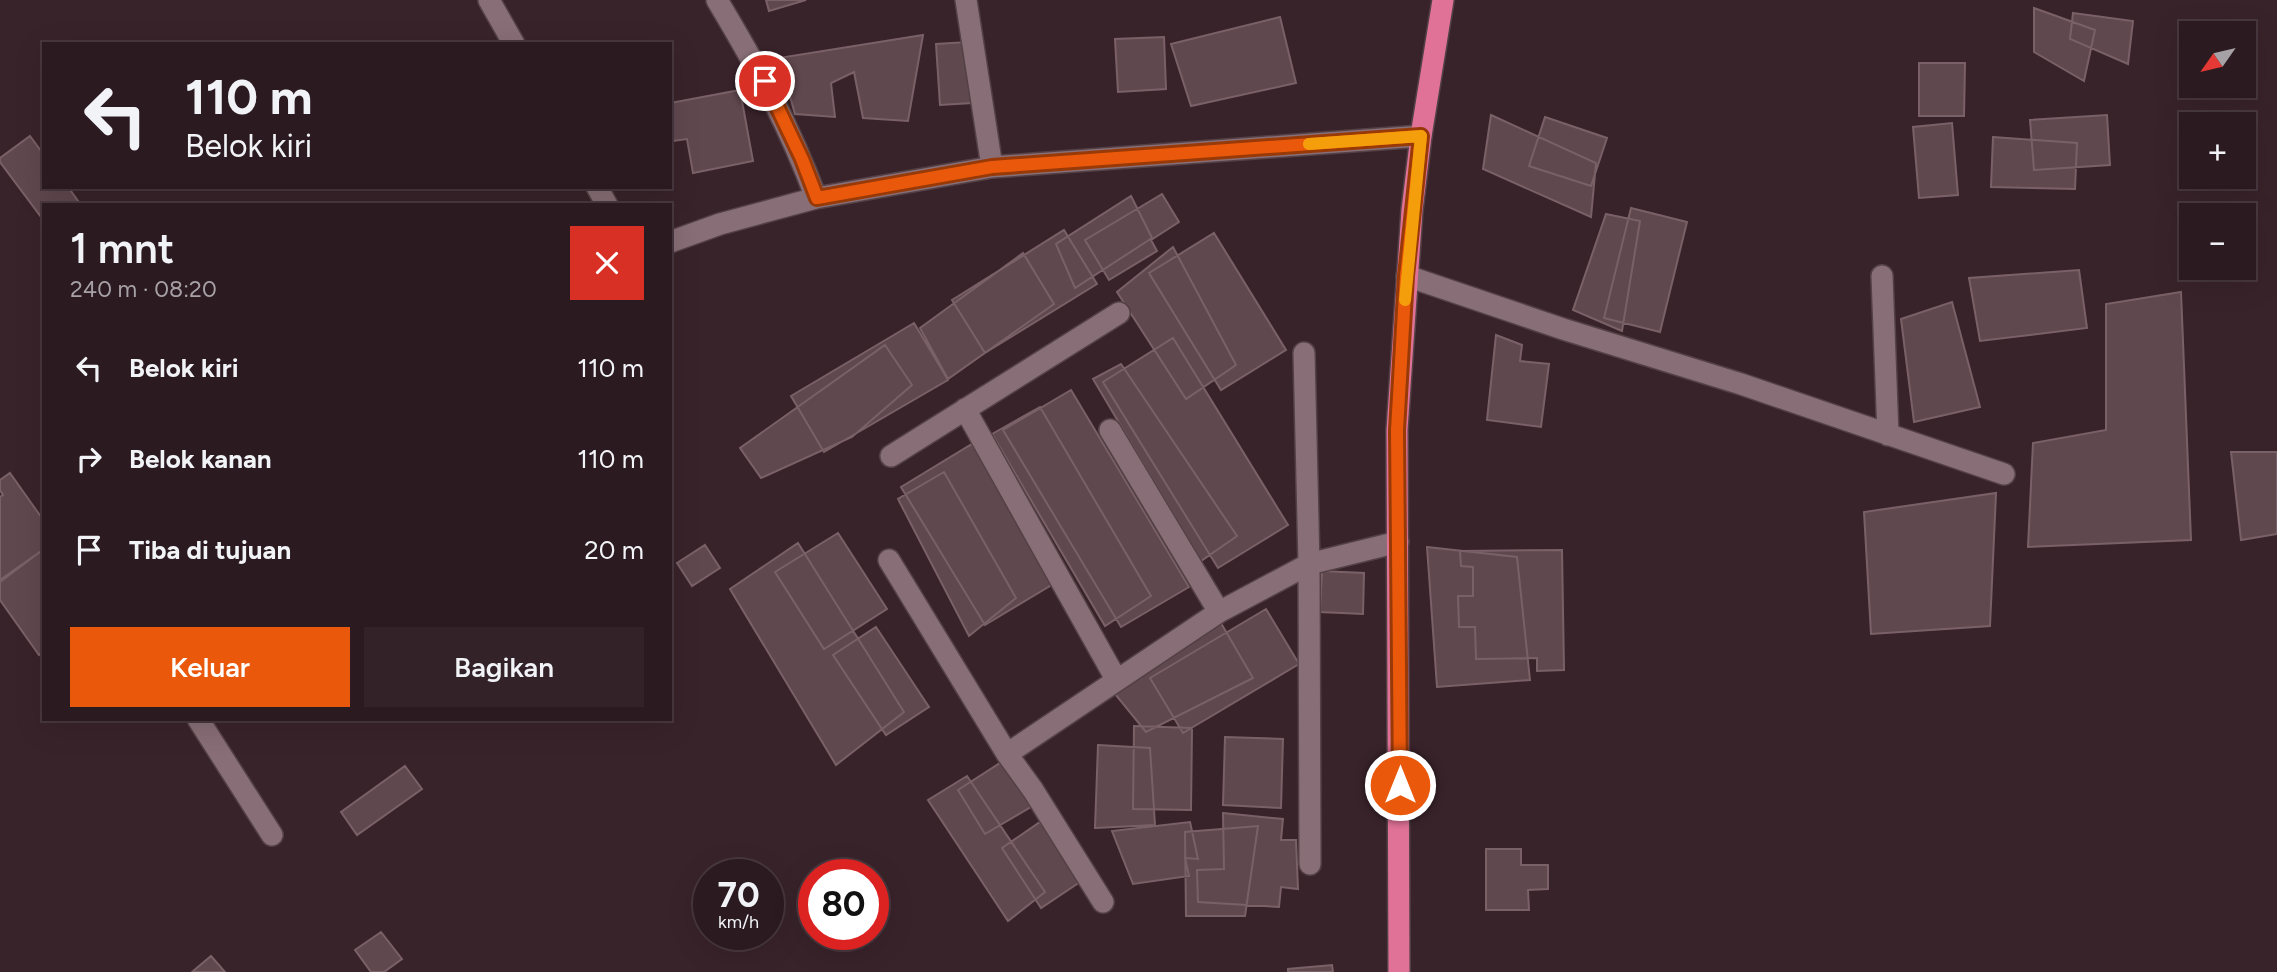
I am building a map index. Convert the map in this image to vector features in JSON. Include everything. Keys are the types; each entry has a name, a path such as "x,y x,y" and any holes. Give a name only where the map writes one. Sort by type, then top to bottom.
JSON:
{"highway":[{"path":"1399,972 1397,430 1406,276 1421,136 1443,0"}],"street":[{"path":"489,0 512,42"},
{"path":"717,0 777,104 817,198"},
{"path":"966,0 992,167"},
{"path":"672,241 720,224 817,198 992,167 1421,136"},
{"path":"1406,276 1563,329 1741,384 2004,474"},
{"path":"1882,276 1888,435"},
{"path":"891,456 1119,313"},
{"path":"1304,353 1309,564 1310,864"},
{"path":"965,409 1116,679"},
{"path":"1110,430 1219,612"},
{"path":"1007,754 1219,612 1309,564 1398,542"},
{"path":"889,560 1007,754 1033,790 1102,902"},
{"path":"199,721 272,835"}],"building":[{"path":"766,0 806,0 769,11"},
{"path":"2034,8 2095,30 2084,81 2034,52"},
{"path":"2073,13 2133,21 2128,64 2070,39"},
{"path":"1280,17 1296,83 1191,106 1171,44"},
{"path":"923,35 908,121 863,118 854,72 831,83 835,117 795,114 779,58"},
{"path":"1164,37 1166,89 1118,92 1115,39"},
{"path":"968,42 972,103 940,105 936,44"},
{"path":"1919,63 1965,63 1964,116 1919,116"},
{"path":"740,90 753,161 693,173 687,139 672,141 672,103"},
{"path":"1491,115 1596,163 1591,217 1483,169"},
{"path":"2107,115 2110,165 2034,170 2030,120"},
{"path":"1545,117 1607,138 1591,186 1529,166"},
{"path":"1952,123 1958,195 1919,198 1913,127"},
{"path":"30,136 42,152 42,189 69,189 80,203 42,203 42,218 0,162 0,158"},
{"path":"1993,137 2077,143 2075,189 1991,187"},
{"path":"1162,194 1179,222 1151,240 1157,251 1109,280 1085,240"},
{"path":"1131,196 1152,238 1075,288 1056,244"},
{"path":"1631,208 1687,222 1660,332 1604,318"},
{"path":"1606,214 1640,221 1622,331 1573,310"},
{"path":"1064,230 1097,284 985,353 952,300"},
{"path":"1214,233 1286,350 1221,390 1149,273"},
{"path":"1173,247 1236,365 1186,399 1117,292"},
{"path":"1023,253 1054,304 948,379 920,328"},
{"path":"2079,270 2087,328 1980,341 1969,278"},
{"path":"2181,292 2191,540 2028,547 2033,443 2106,430 2106,304"},
{"path":"1952,302 1980,407 1914,422 1901,319"},
{"path":"914,323 948,380 824,452 791,396"},
{"path":"1496,335 1522,345 1520,361 1549,364 1541,427 1487,420"},
{"path":"1173,338 1288,525 1218,568 1103,382"},
{"path":"885,345 912,385 852,437 761,478 740,448"},
{"path":"1121,364 1237,536 1201,561 1093,379"},
{"path":"1071,390 1189,587 1121,627 1003,430"},
{"path":"1040,407 1151,596 1105,626 992,434"},
{"path":"972,444 1055,583 985,625 901,487"},
{"path":"2231,452 2277,452 2277,534 2241,540"},
{"path":"944,472 1016,598 969,636 898,499"},
{"path":"10,473 42,518 42,550 0,580 0,497 3,495 0,480"},
{"path":"1996,493 1990,626 1871,634 1864,512"},
{"path":"838,533 887,609 824,649 775,572"},
{"path":"798,543 904,712 836,765 730,589"},
{"path":"705,545 720,568 692,586 677,563"},
{"path":"1427,547 1517,557 1530,680 1437,687"},
{"path":"42,550 42,653 39,655 0,600 0,582"},
{"path":"1562,550 1564,670 1537,671 1537,658 1476,659 1475,627 1459,627 1458,596 1473,596 1473,567 1461,566 1460,551"},
{"path":"1322,571 1364,573 1363,614 1320,612"},
{"path":"1266,609 1299,664 1183,733 1150,678"},
{"path":"1218,618 1253,678 1146,732 1115,694"},
{"path":"876,627 929,707 886,735 833,655"},
{"path":"1134,726 1192,728 1191,810 1133,809"},
{"path":"1225,737 1283,739 1281,808 1223,805"},
{"path":"1098,745 1150,748 1155,825 1095,828"},
{"path":"1003,761 1031,807 985,834 958,790"},
{"path":"405,766 422,789 357,835 341,812"},
{"path":"967,776 1045,892 1008,921 928,800"},
{"path":"1223,813 1283,819 1281,840 1296,840 1298,889 1281,887 1279,907 1198,902 1197,870 1224,869"},
{"path":"1040,822 1080,882 1041,908 1002,848"},
{"path":"1190,822 1198,859 1185,858 1189,876 1133,884 1112,831"},
{"path":"1258,826 1245,916 1186,916 1185,832"},
{"path":"1486,849 1521,849 1521,865 1548,865 1548,889 1528,890 1529,910 1486,910"},
{"path":"381,932 402,959 384,972 371,972 355,950"},
{"path":"211,956 225,972 192,972"},
{"path":"1332,965 1333,972 1288,972 1288,969"}],"slow traffic":[{"path":"1309,144 1421,136 1405,300"}],"route":[{"path":"765,81 802,159 817,198 992,167 1421,136 1406,276 1397,430 1400,785"}]}
